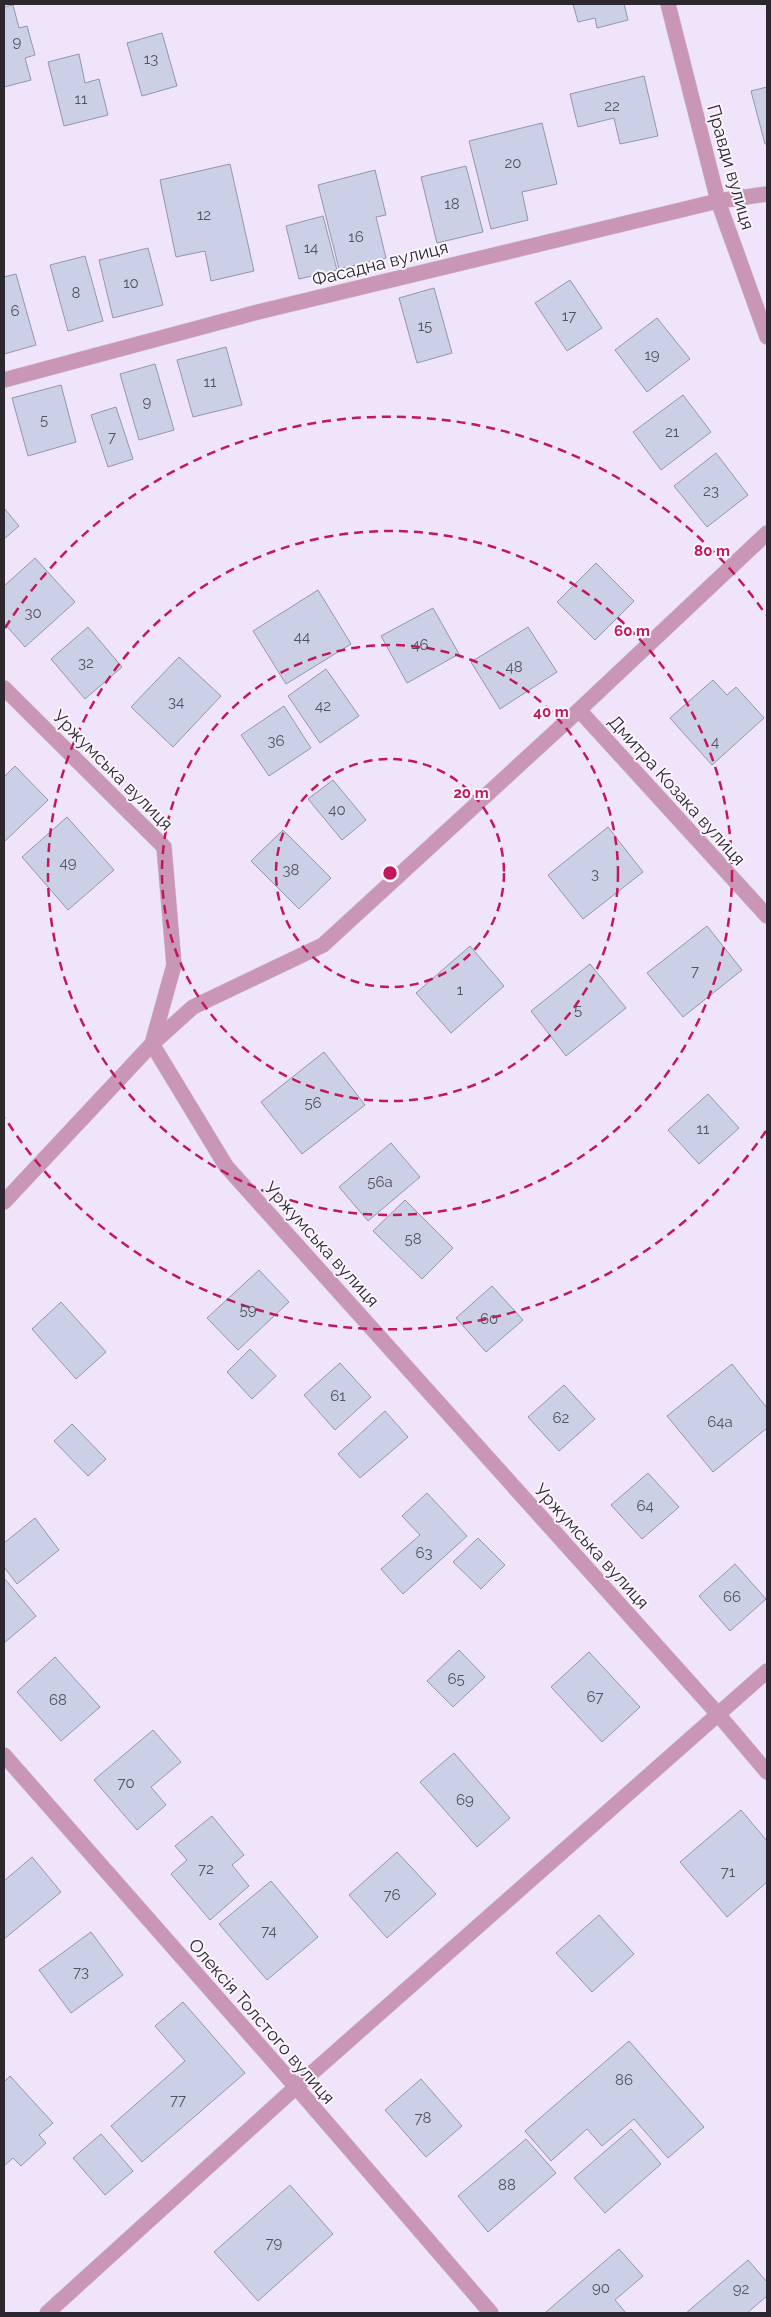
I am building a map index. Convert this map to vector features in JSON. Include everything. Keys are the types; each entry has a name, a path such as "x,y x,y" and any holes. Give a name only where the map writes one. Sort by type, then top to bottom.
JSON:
{"street":[{"name":"Правди вулиця","path":"668,4 718,201 767,337"},
{"name":"Фасадна вулиця","path":"4,380 258,312 718,201 767,194"},
{"path":"4,1202 152,1044 193,1007 323,945 579,710 767,533"},
{"name":"Уржумська вулиця","path":"4,688 164,847 174,965 152,1044 226,1166 717,1713 767,1772"},
{"name":"Дмитра Козака вулиця","path":"579,710 767,916"},
{"path":"46,2313 296,2087 767,1670"},
{"name":"Олексія Толстого вулиця","path":"4,1755 296,2087 491,2313"}],"building":[{"path":"573,4 624,4 628,20 597,28 595,18 578,22"},
{"path":"13,5 19,28 27,26 35,55 25,58 31,80 4,87 4,7"},
{"path":"162,33 177,86 142,96 127,43"},
{"path":"79,54 85,83 99,79 108,115 64,126 48,62"},
{"path":"644,76 658,136 620,144 614,118 578,127 570,94"},
{"path":"767,87 767,144 765,144 751,91"},
{"path":"542,123 557,184 522,192 528,220 491,229 469,141"},
{"path":"230,164 254,271 211,281 205,251 176,257 160,180"},
{"path":"466,166 483,232 437,243 421,177"},
{"path":"375,170 386,215 376,217 386,258 339,269 318,185"},
{"path":"323,216 337,270 299,279 286,226"},
{"path":"148,248 163,305 113,318 99,260"},
{"path":"85,256 103,321 68,331 50,265"},
{"path":"16,274 36,345 4,354 4,277"},
{"path":"570,280 602,328 567,351 535,303"},
{"path":"434,288 452,353 417,363 399,298"},
{"path":"657,318 690,359 647,392 615,350"},
{"path":"226,347 242,405 193,417 177,360"},
{"path":"155,364 174,430 139,440 120,374"},
{"path":"61,385 76,442 28,456 12,398"},
{"path":"683,395 711,432 661,470 633,432"},
{"path":"116,407 133,459 108,467 91,415"},
{"path":"716,453 748,495 707,527 674,486"},
{"path":"4,508 19,526 4,539"},
{"path":"35,558 75,602 25,647 4,623 4,586"},
{"path":"596,563 634,601 595,640 557,602"},
{"path":"318,590 351,644 286,684 253,631"},
{"path":"433,608 459,654 407,683 381,636"},
{"path":"88,627 122,667 85,699 51,659"},
{"path":"528,627 557,672 500,709 471,662"},
{"path":"179,657 221,696 173,747 131,707"},
{"path":"326,669 359,716 320,743 288,696"},
{"path":"713,680 727,695 736,687 764,718 712,765 670,718"},
{"path":"284,706 311,748 269,776 241,735"},
{"path":"15,766 48,800 4,842 4,777"},
{"path":"333,780 366,820 342,840 308,799"},
{"path":"67,817 114,870 68,910 22,857"},
{"path":"608,827 643,872 583,919 548,875"},
{"path":"283,830 331,878 299,909 251,861"},
{"path":"707,926 742,970 683,1017 647,973"},
{"path":"470,946 504,986 451,1033 416,993"},
{"path":"590,964 626,1008 566,1056 531,1011"},
{"path":"324,1052 365,1105 302,1154 261,1102"},
{"path":"708,1094 739,1128 699,1164 668,1130"},
{"path":"391,1143 420,1177 368,1221 339,1187"},
{"path":"405,1200 453,1248 422,1279 373,1231"},
{"path":"259,1270 289,1302 238,1350 207,1318"},
{"path":"492,1286 523,1320 486,1352 456,1318"},
{"path":"61,1302 106,1352 76,1379 32,1329"},
{"path":"250,1349 276,1376 252,1399 227,1372"},
{"path":"340,1363 371,1397 335,1430 304,1395"},
{"path":"732,1364 767,1408 767,1428 713,1472 667,1416"},
{"path":"564,1385 595,1419 559,1451 528,1417"},
{"path":"385,1411 408,1437 360,1478 338,1454"},
{"path":"72,1424 106,1459 88,1476 54,1441"},
{"path":"648,1473 679,1507 642,1539 611,1505"},
{"path":"427,1493 467,1536 403,1594 381,1569 420,1535 402,1516"},
{"path":"35,1518 59,1550 17,1584 4,1567 4,1543"},
{"path":"478,1538 505,1565 481,1589 453,1562"},
{"path":"735,1564 766,1599 730,1631 699,1596"},
{"path":"4,1578 36,1616 4,1643"},
{"path":"459,1650 485,1677 453,1707 427,1681"},
{"path":"589,1652 640,1707 602,1742 551,1687"},
{"path":"55,1657 100,1707 61,1741 17,1692"},
{"path":"153,1730 181,1762 151,1787 166,1805 137,1830 94,1780"},
{"path":"454,1753 510,1818 477,1847 420,1782"},
{"path":"741,1810 767,1841 767,1882 727,1917 680,1862"},
{"path":"212,1816 244,1855 232,1865 249,1886 210,1920 171,1874 187,1860 175,1846"},
{"path":"397,1852 436,1894 387,1938 349,1895"},
{"path":"32,1857 61,1892 4,1939 4,1881"},
{"path":"271,1881 318,1937 267,1980 219,1924"},
{"path":"599,1915 634,1954 592,1992 556,1953"},
{"path":"91,1932 123,1975 71,2013 39,1970"},
{"path":"183,2002 245,2073 142,2162 111,2126 185,2061 155,2026"},
{"path":"629,2041 704,2127 668,2158 634,2119 602,2146 587,2129 551,2161 525,2131"},
{"path":"10,2076 53,2123 39,2135 46,2143 21,2166 13,2158 4,2166 4,2082"},
{"path":"421,2079 462,2126 426,2157 385,2110"},
{"path":"631,2129 661,2164 605,2213 574,2178"},
{"path":"101,2134 133,2171 105,2195 73,2158"},
{"path":"526,2139 556,2173 488,2232 458,2196"},
{"path":"290,2185 333,2234 258,2301 214,2252"},
{"path":"619,2249 643,2276 615,2300 626,2313 546,2312"},
{"path":"748,2260 767,2282 767,2296 747,2313 686,2313"}]}
